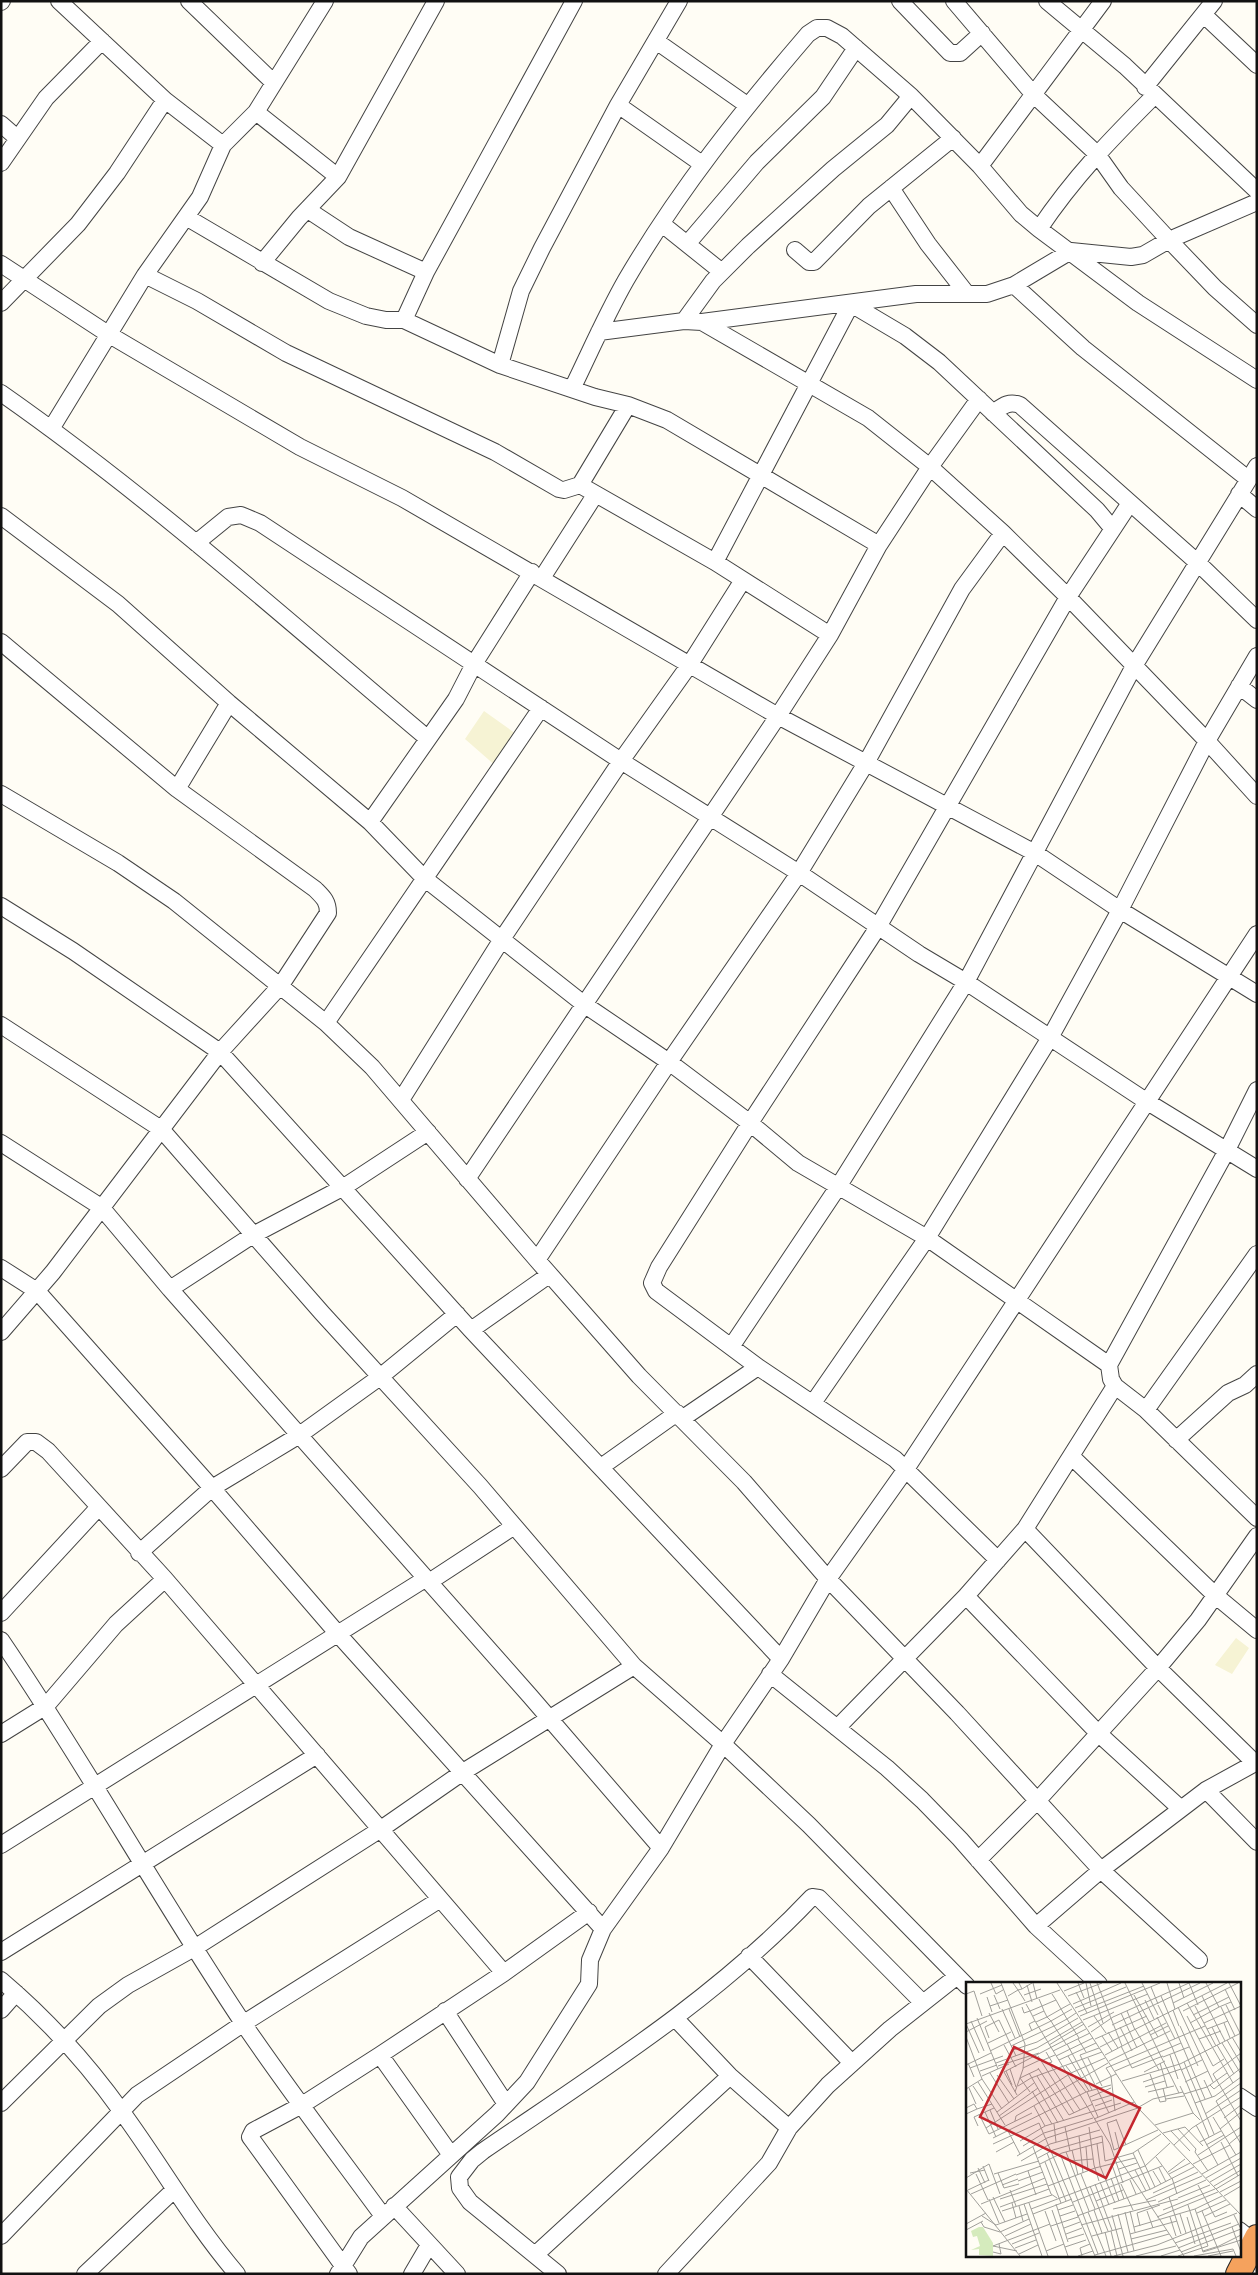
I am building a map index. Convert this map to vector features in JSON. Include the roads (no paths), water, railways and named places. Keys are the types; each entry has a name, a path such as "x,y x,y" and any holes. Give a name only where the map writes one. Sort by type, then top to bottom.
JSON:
{"highway":[{"path":"1238,2274 1250,2236"}],"street":[{"path":"59,1 165,100 223,146"},
{"path":"189,1 274,83"},
{"path":"262,263 299,218 338,176 436,1"},
{"path":"404,320 426,272 574,1"},
{"path":"500,365 521,291 542,248 618,105 679,1"},
{"path":"900,1 950,53 960,53 982,33"},
{"path":"954,1 1034,94 1097,154 1121,188 1169,240 1214,288 1257,325"},
{"path":"1047,1 1125,66 1257,191"},
{"path":"980,166 1103,1"},
{"path":"1039,229 1075,178 1150,91 1214,1"},
{"path":"51,428 145,275 200,197 223,146 256,112 321,3"},
{"path":"1204,15 1257,65"},
{"path":"572,388 626,280 702,164 747,105 808,34 817,28 827,28 856,48 910,96 980,166 1021,214 1039,229 1071,251 1138,303 1257,380"},
{"path":"1,163 46,98 102,41"},
{"path":"656,41 747,105"},
{"path":"688,244 757,162 819,102 856,48"},
{"path":"684,320 722,272 796,202 886,125 910,96"},
{"path":"1,303 78,224 117,173 165,100"},
{"path":"618,105 702,164"},
{"path":"256,112 338,176"},
{"path":"1,124 17,138"},
{"path":"795,250 809,262 814,262 869,206 953,138"},
{"path":"891,188 928,244 967,294"},
{"path":"599,332 684,320 702,322 916,294 987,294 1014,285 1071,251 1131,257 1143,255 1169,240 1257,202"},
{"path":"308,210 348,237 426,272"},
{"path":"186,217 330,301 366,316 386,320 404,320 500,365 595,397 628,405 667,420 879,545"},
{"path":"662,224 722,272"},
{"path":"1,264 108,334 300,447 402,498 778,716 1035,853 1120,910 1257,994"},
{"path":"145,275 197,301 286,353 495,452 558,489 564,490 580,485 628,405"},
{"path":"730,1347 838,1187 966,982 1134,666 1252,473 1083,348 1014,285"},
{"path":"715,562 851,304"},
{"path":"851,304 905,336 940,362 1097,510 1112,528"},
{"path":"702,322 868,418 930,467 1003,533 1068,596 1257,796"},
{"path":"1,393 51,428 196,544 427,738"},
{"path":"468,1179 778,716 830,636 879,545 930,467 979,399"},
{"path":"993,413 1011,402 1020,405 1198,563 1257,620"},
{"path":"580,485 715,562 830,636"},
{"path":"1239,494 1257,509"},
{"path":"370,822 427,738 456,700 474,664 595,495"},
{"path":"998,1560 895,1459 730,1347 656,1291 652,1283 659,1267 750,1123 878,927 1068,596 1130,503"},
{"path":"196,544 228,517 241,515 260,523 621,761 799,873 925,958 1051,1036 1146,1101 1226,1152 1257,1169"},
{"path":"1,516 118,604 230,703 370,822 424,878 585,1005 669,1062 750,1123 798,1163 927,1238 1109,1366"},
{"path":"536,1260 799,873 866,763 962,589 1003,533"},
{"path":"401,1100 502,939 621,761 690,664 743,580"},
{"path":"1,1332 37,1291 102,1208 220,1052 281,985 328,913 328,905 324,897 177,789 3,647"},
{"path":"813,1403 927,1238 1051,1036 1120,910 1207,741 1257,656"},
{"path":"1239,686 1257,700"},
{"path":"177,789 230,703"},
{"path":"326,1023 540,708"},
{"path":"1,794 118,863 174,901 281,985 326,1023 372,1067 536,1260 639,1376 680,1415 744,1482 828,1579 1038,1800 1101,1870 1199,1960"},
{"path":"1,906 73,951 220,1052 344,1187 471,1330 781,1658"},
{"path":"343,2272 351,2250 361,2237 506,2104 527,2082 589,1984 590,1960 603,1929 661,1848 723,1744 781,1658 828,1579 906,1469 1257,934"},
{"path":"1,1025 161,1128 380,1377 480,1486 513,1527 634,1666 723,1744 809,1825 962,1981 923,2003 828,2085 789,2128 769,2163 666,2274"},
{"path":"1257,1090 1226,1152 1109,1366 1110,1379 1115,1386 1146,1410 1257,1518"},
{"path":"170,1289 254,1235 344,1187 428,1132"},
{"path":"1,1142 102,1208 298,1436 549,1718 661,1848"},
{"path":"1146,1410 1257,1254"},
{"path":"1,1268 37,1291 212,1488 338,1634 603,1929"},
{"path":"471,1330 550,1275"},
{"path":"139,1553 212,1488 298,1436 380,1377 457,1314"},
{"path":"601,1467 758,1367"},
{"path":"1176,1440 1228,1393 1245,1385 1257,1374"},
{"path":"837,1728 906,1660 1025,1529 1115,1386"},
{"path":"4,1462 27,1442 36,1442 48,1451 139,1553 165,1579 504,1974"},
{"path":"1071,1456 1216,1596 1257,1630"},
{"path":"1,1613 98,1508"},
{"path":"1,1845 255,1684 513,1527"},
{"path":"1025,1529 1158,1668 1256,1762 1206,1790 1101,1870 1036,1926"},
{"path":"978,1860 1038,1800 1158,1668 1216,1596 1257,1536"},
{"path":"1,1734 46,1706 116,1624 165,1579"},
{"path":"966,1596 1098,1732 1181,1809"},
{"path":"1,1640 46,1706 142,1865 244,2023 302,2105 388,2211 429,2245 457,2274"},
{"path":"1,2103 99,2006 128,1985 196,1947 380,1829 463,1772 634,1666"},
{"path":"770,1674 922,1800 1036,1926 1097,1982"},
{"path":"1,1952 317,1755"},
{"path":"1206,1790 1257,1842"},
{"path":"558,2274 470,2202 460,2188 459,2177 472,2160 483,2151 675,2018 780,1931 812,1897 816,1897 923,2003"},
{"path":"1,2236 137,2095 244,2023 439,1900"},
{"path":"343,2272 250,2137 253,2131 302,2105 380,2055 504,1974 589,1912"},
{"path":"749,1956 852,2063"},
{"path":"1,1980 65,2040 122,2111 230,2271"},
{"path":"1,2010 16,1993"},
{"path":"445,2011 506,2104"},
{"path":"675,2018 730,2076 789,2128"},
{"path":"380,2055 451,2155"},
{"path":"536,2255 730,2076"},
{"path":"1240,2097 1257,2108"},
{"path":"85,2274 174,2190"},
{"path":"412,2274 429,2245"}]}
